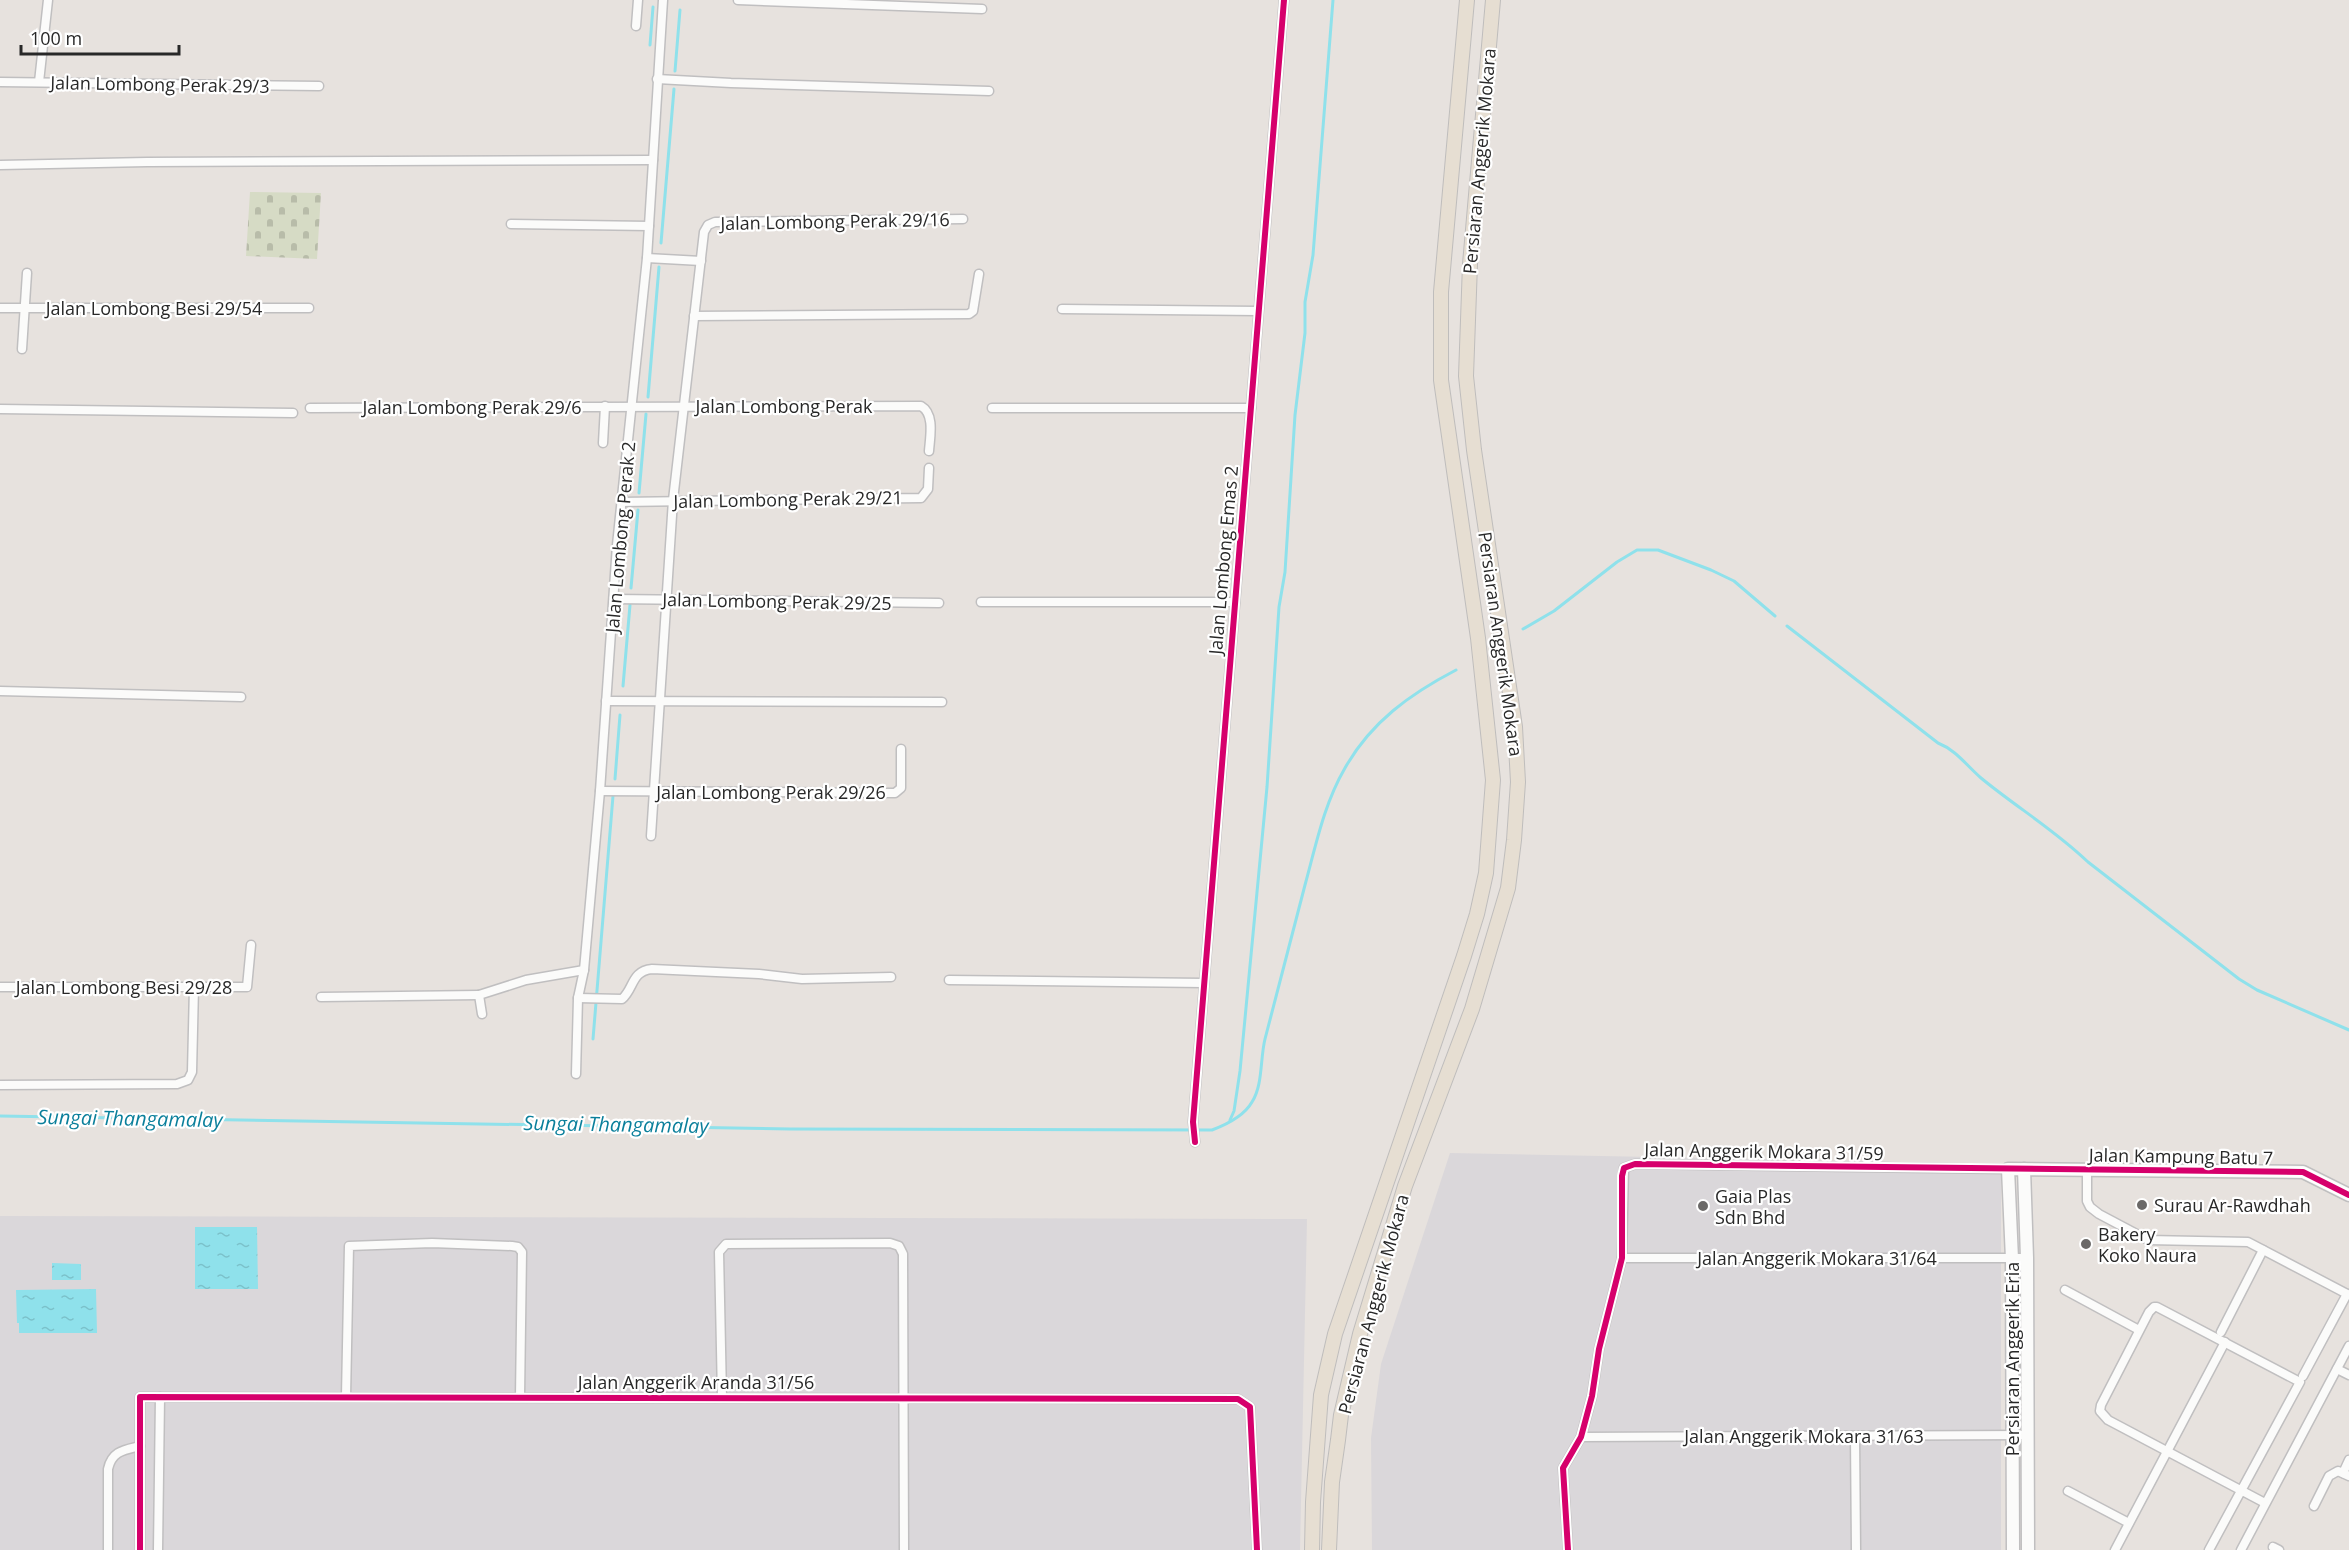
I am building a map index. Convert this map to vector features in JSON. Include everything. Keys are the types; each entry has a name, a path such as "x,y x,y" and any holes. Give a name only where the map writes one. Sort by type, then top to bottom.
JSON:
{"main road":[{"name":"Persiaran Anggerik Mokara","path":"1312,1550 1313,1502 1322,1395 1335,1334 1464,956 1477,914 1486,873 1492,769 1478,638 1441,380 1441,292 1467,0"},
{"name":"Persiaran Anggerik Mokara","path":"1329,1550 1332,1482 1341,1415 1358,1344 1405,1186 1472,1009 1508,888 1514,840 1518,782 1515,727 1474,450 1466,376 1470,264 1493,0"}],"street":[{"path":"39,82 48,0"},
{"path":"636,26 638,0"},
{"name":"Jalan Lombong Perak 2","path":"576,1074 578,998 584,970 600,791 621,502 647,258 663,0"},
{"path":"738,0 982,9"},
{"name":"Jalan Lombong Emas 2","path":"1195,1142 1193,1122 1284,0"},
{"path":"657,79 989,91"},
{"name":"Jalan Lombong Perak 29/3","path":"0,82 319,86"},
{"path":"0,165 147,162 653,160"},
{"name":"Jalan Lombong Perak 29/16","path":"660,701 673,500 704,232 708,225 715,222 963,219"},
{"path":"511,224 649,225"},
{"path":"647,258 701,261"},
{"path":"22,349 27,273"},
{"path":"694,316 969,314 973,311 979,274"},
{"name":"Jalan Lombong Besi 29/54","path":"0,309 309,308"},
{"path":"1062,309 1258,311"},
{"path":"603,443 605,406"},
{"name":"Jalan Lombong Perak 29/6","path":"310,408 633,406"},
{"name":"Jalan Lombong Perak","path":"633,406 921,406 925,408 930,417 929,451"},
{"path":"992,408 1251,408"},
{"path":"0,409 293,413"},
{"name":"Jalan Lombong Perak 29/21","path":"621,502 921,498 928,489 929,468"},
{"name":"Jalan Lombong Perak 29/25","path":"614,599 939,603"},
{"path":"981,602 1235,602"},
{"path":"0,691 240,697"},
{"path":"606,701 942,702"},
{"path":"651,836 660,701"},
{"name":"Jalan Lombong Perak 29/26","path":"600,791 895,793 901,788 901,749"},
{"name":"Jalan Lombong Besi 29/28","path":"0,987 247,987 251,945"},
{"path":"578,998 622,999 628,994 632,981 637,975 644,970 652,969 759,974 802,979 891,977"},
{"path":"321,997 478,995 526,980 584,970"},
{"path":"949,980 1204,983"},
{"path":"0,1084 177,1084 188,1080 192,1072 194,987"},
{"path":"478,995 483,1014"},
{"name":"Jalan Anggerik Mokara 31/59","path":"1568,1550 1563,1468 1581,1437 1593,1396 1599,1349 1622,1258 1622,1176 1624,1168 1631,1165 2008,1169"},
{"name":"Jalan Kampung Batu 7","path":"2008,1169 2303,1172 2349,1195"},
{"name":"Persiaran Anggerik Eria","path":"2008,1169 2012,1259 2013,1550"},
{"name":"Persiaran Anggerik Eria","path":"2024,1169 2027,1258 2028,1550"},
{"path":"2087,1170 2087,1201 2091,1207 2099,1214 2148,1240 2248,1242 2348,1294 2209,1550"},
{"path":"346,1397 349,1246 432,1243 512,1246 518,1247 522,1252 520,1397"},
{"path":"722,1397 719,1252 721,1247 726,1244 868,1243 890,1243 899,1246 903,1254 904,1550"},
{"path":"2221,1332 2264,1250"},
{"name":"Jalan Anggerik Mokara 31/64","path":"1622,1258 2027,1258"},
{"path":"2065,1290 2139,1330"},
{"path":"2265,1503 2108,1420 2100,1411 2101,1405 2149,1312 2157,1307 2302,1379"},
{"path":"2115,1550 2225,1342"},
{"path":"2241,1550 2349,1346"},
{"path":"2337,1369 2349,1375"},
{"name":"Jalan Anggerik Aranda 31/56","path":"140,1446 140,1397 1238,1399 1250,1407 1257,1550"},
{"path":"158,1550 160,1397"},
{"name":"Jalan Anggerik Mokara 31/63","path":"1581,1437 2027,1435"},
{"path":"1855,1436 1856,1550"},
{"path":"108,1550 110,1460 116,1452 140,1446 140,1550"},
{"path":"2314,1506 2329,1476 2343,1473 2349,1460"},
{"path":"2068,1491 2129,1522"}],"shaded area":[{"path":"1450,1153 2001,1164 2001,1550 1372,1550 1371,1438 1381,1364"},
{"path":"0,1216 1307,1219 1300,1550 0,1550"}],"green space":[{"path":"250,192 321,193 317,259 246,256"}],"water":[{"path":"195,1227 257,1227 258,1289 195,1289"},
{"path":"52,1263 81,1264 81,1280 52,1280"},
{"path":"96,1289 97,1333 19,1333 16,1290"}],"waterway":[{"path":"1230,1120 1234,1111 1240,1071 1267,787 1279,607 1285,572 1295,415 1305,333 1305,302 1313,255 1333,0"},
{"path":"650,45 653,7"},
{"path":"675,71 680,10"},
{"path":"661,243 674,89"},
{"path":"648,397 659,267"},
{"path":"639,493 646,414"},
{"path":"631,588 638,510"},
{"path":"1523,629 1554,611 1617,562 1637,550 1658,550 1711,570 1734,581 1775,616"},
{"path":"623,686 630,605"},
{"path":"1787,626 1938,743 1956,754 1994,789 2049,829 2239,979 2257,990 2349,1030"},
{"name":"Sungai Thangamalay","path":"0,1116 790,1129 1212,1130 1240,1115 1249,1107 1256,1095 1263,1047 1321,825 1331,796 1345,768 1379,723 1408,699 1456,670"},
{"path":"615,779 620,715"},
{"path":"593,1039 613,796"}],"cycle path":[{"path":"1195,1142 1193,1122 1284,0"},
{"path":"1568,1550 1563,1468 1581,1437 1592,1396 1599,1349 1622,1258 1622,1176 1624,1168 1635,1164 2303,1172 2349,1195"},
{"path":"140,1550 140,1397 1238,1399 1250,1407 1257,1550"}],"place":[{"name":"Surau Ar-Rawdhah","path":"2142,1205"},
{"name":"Gaia Plas Sdn Bhd","path":"1703,1206"},
{"name":"Bakery Koko Naura","path":"2086,1244"}]}
